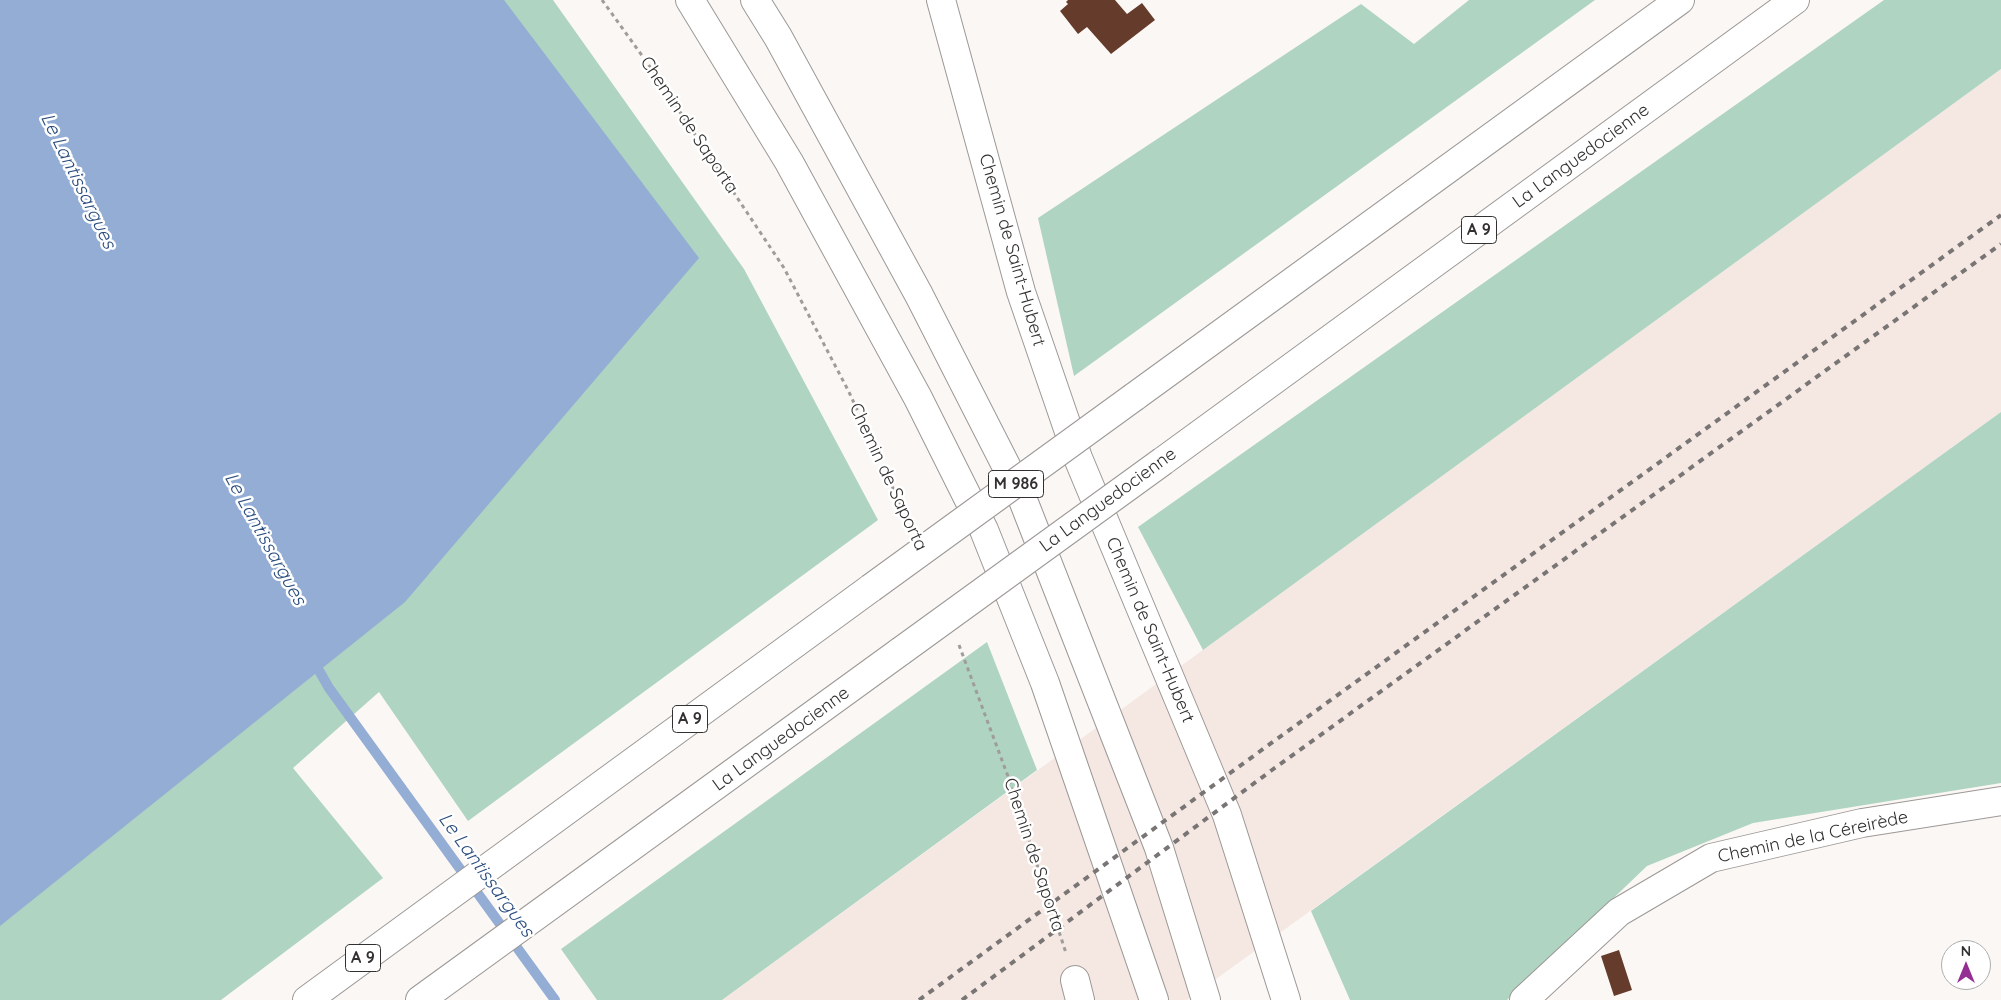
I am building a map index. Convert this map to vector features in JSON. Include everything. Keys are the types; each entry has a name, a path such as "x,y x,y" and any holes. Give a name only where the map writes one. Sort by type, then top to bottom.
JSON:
{"main road":[{"name":"M 986","path":"690,0 789,162 918,398 984,530 1046,683 1154,1000"},
{"name":"M 986","path":"755,0 778,37 919,295 1021,496 1159,848 1206,1000"},
{"name":"Chemin de Saint-Hubert","path":"941,0 1021,292 1078,458 1228,815 1286,1000"},
{"name":"A 9","path":"307,1000 1680,0"},
{"name":"La Languedocienne","path":"420,1000 1795,0"},
{"name":"Chemin de la Céreirède","path":"1524,1000 1619,912 1711,858 1862,823 2001,801"}],"path":[{"name":"Chemin de Saporta","path":"602,0 648,64 784,268 849,392 910,524"},
{"name":"Chemin de Saporta","path":"957,642 1009,779 1078,990"}],"shaded area":[{"path":"2001,69 2001,412 1187,1000 722,1000"}],"green space":[{"path":"0,0 553,0 744,269 878,520 468,821 379,692 293,768 383,878 221,1000 0,1000"},
{"path":"1469,0 1595,0 1074,376 1038,218 1361,4 1414,44"},
{"path":"1884,0 2001,0 2001,69 1203,650 1138,527"},
{"path":"2001,412 2001,783 1753,823 1647,866 1507,1000 1350,1000 1311,911"},
{"path":"987,642 1037,770 722,1000 597,1000 561,949"}],"water":[{"path":"0,0 504,0 699,258 405,602 0,926"}],"building":[{"path":"1068,0 1115,0 1127,14 1142,3 1155,20 1111,54 1087,27 1078,34 1060,11 1068,4 1066,2"},
{"path":"1619,950 1632,990 1614,996 1601,956"}],"waterway":[{"name":"Le Lantissargues","path":"313,660 329,688 555,1000"}],"railway":[{"path":"919,1000 2001,215"},
{"path":"962,1000 1272,770 2001,244"}]}
